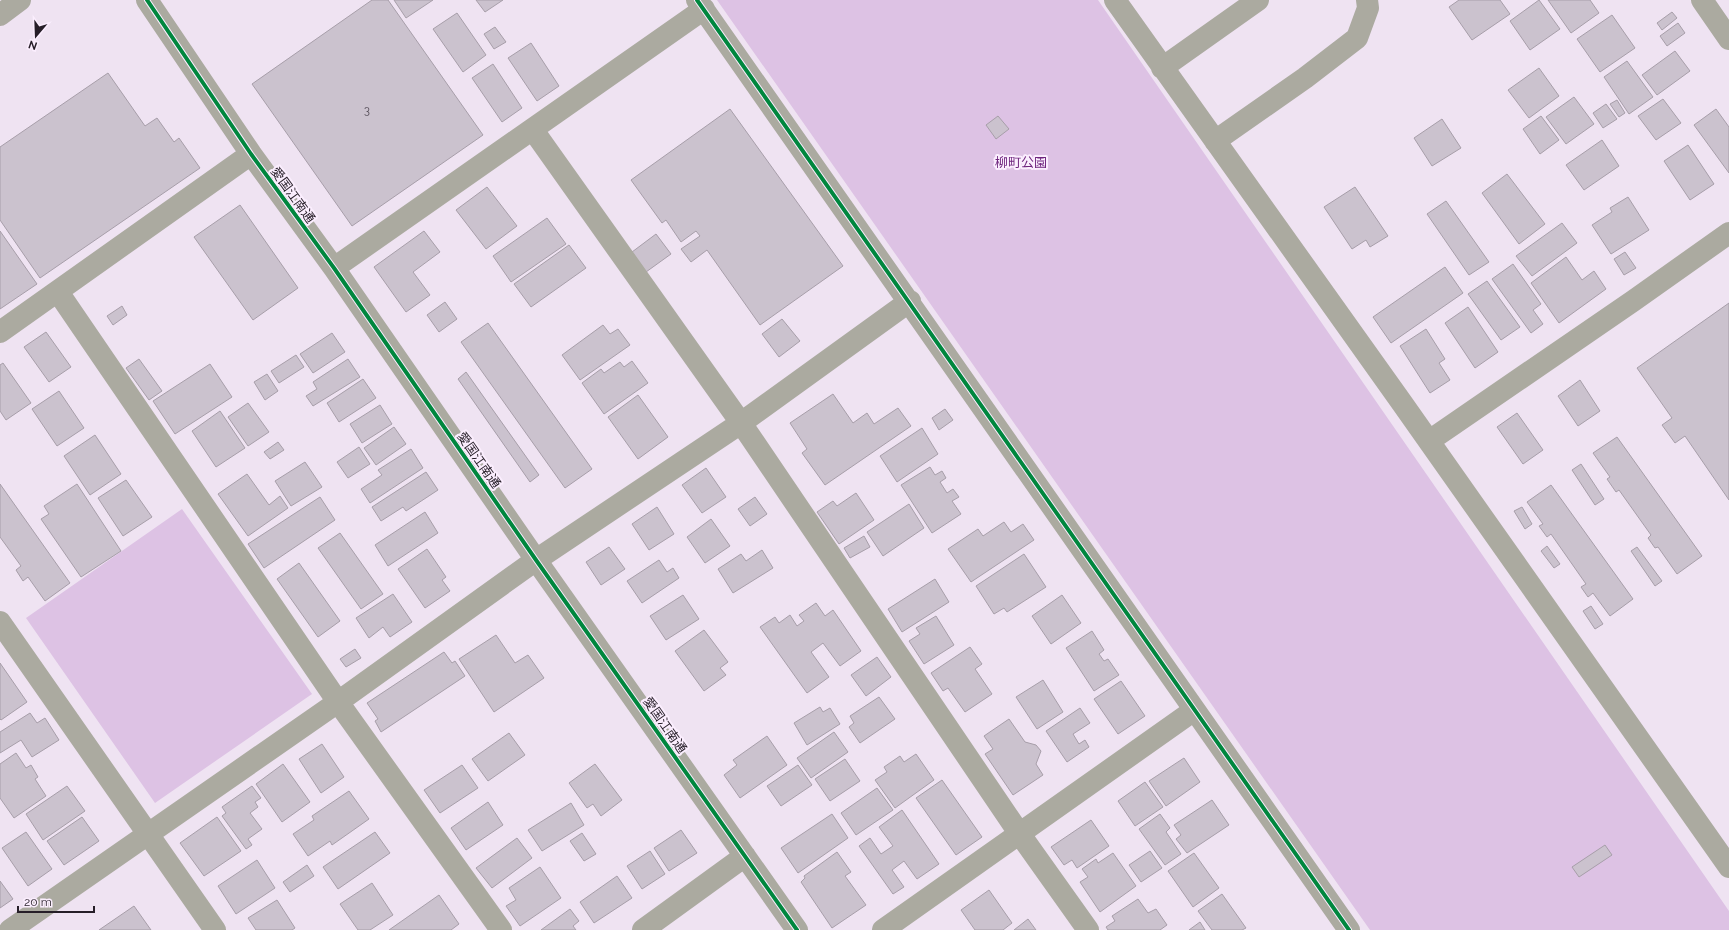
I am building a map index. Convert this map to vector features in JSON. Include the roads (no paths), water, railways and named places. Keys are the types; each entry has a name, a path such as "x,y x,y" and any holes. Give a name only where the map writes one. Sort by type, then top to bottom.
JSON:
{"street":[{"path":"0,14 20,0"},
{"name":"愛国江南通","path":"147,0 251,154 334,268 536,560 797,930"},
{"path":"1115,0 1729,866"},
{"path":"1162,68 1258,0"},
{"path":"1215,141 1305,78 1357,38 1368,8 1367,0"},
{"path":"1702,0 1729,39"},
{"path":"334,268 533,130 700,5 910,301 1193,710 1349,930"},
{"path":"533,130 741,423 1019,833 1088,930"},
{"path":"0,332 251,154"},
{"path":"1428,441 1633,301 1729,233"},
{"path":"58,292 338,702 501,930"},
{"path":"10,930 338,702 536,560 741,423 910,301"},
{"path":"0,622 215,930"},
{"path":"883,930 1193,710"},
{"path":"643,930 745,856"}],"park label":[{"name":"柳町公園","path":"1021,162"}]}
